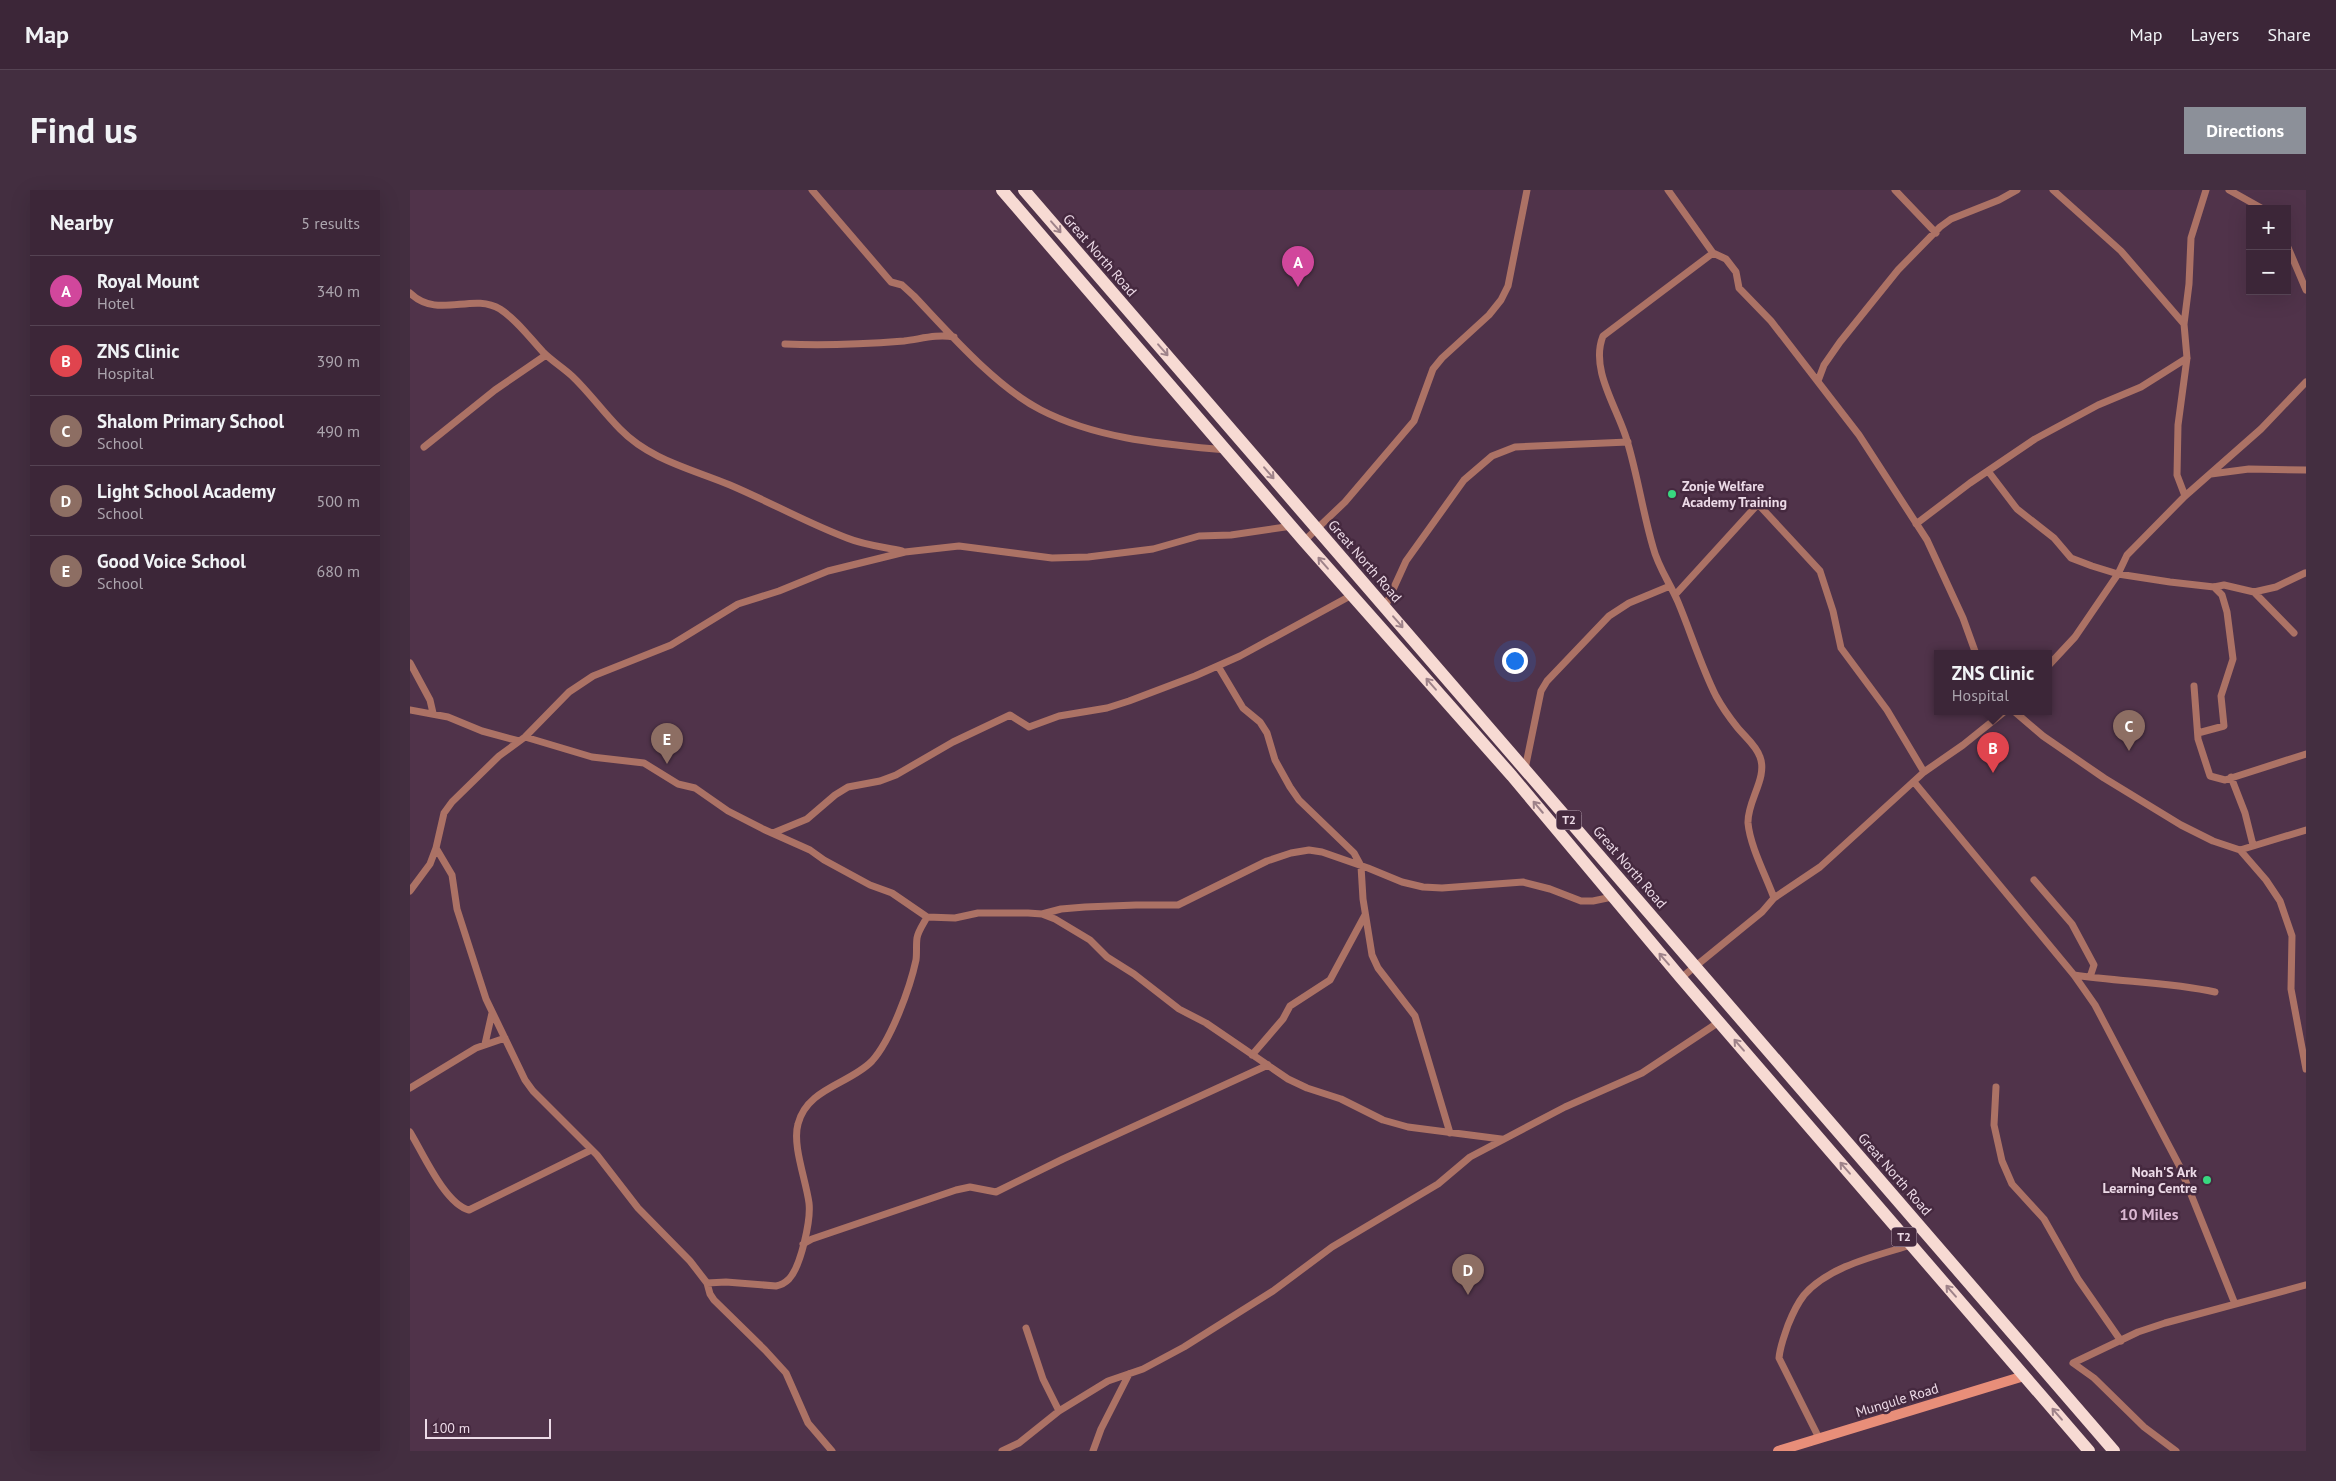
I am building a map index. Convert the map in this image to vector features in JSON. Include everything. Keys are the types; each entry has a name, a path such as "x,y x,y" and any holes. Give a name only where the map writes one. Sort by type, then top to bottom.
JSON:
{"highway":[{"name":"T2","path":"1002,190 1304,541 1512,776 1681,978 2089,1451"},
{"name":"Great North Road","path":"1027,191 2114,1451"}],"street":[{"path":"812,190 891,282 902,285 954,337 1019,396 1061,419 1088,429 1142,440 1226,450"},
{"path":"1304,541 1345,502 1414,421 1428,380 1442,358 1489,314 1501,300 1508,286 1527,190"},
{"path":"1668,190 1713,252 1726,259 1736,272 1739,288 1771,320 1859,434 1916,524 1947,581 1974,650"},
{"path":"1895,190 1936,233"},
{"path":"1818,381 1829,358 1870,305 1898,270 1940,228 1951,219 1998,200 2017,190"},
{"path":"2053,190 2121,252 2184,324"},
{"path":"2229,190 2256,205"},
{"path":"2185,496 2177,475 2178,425 2187,358 2184,324 2189,284 2191,238 2206,192"},
{"path":"2289,250 2306,290"},
{"path":"1713,252 1603,336 1601,354 1603,378 1628,442 1653,549 1675,595 1717,696 1726,713 1761,758 1761,773 1749,810 1748,822 1751,836 1774,898"},
{"path":"410,293 423,302 438,306 476,303 490,305 501,310 522,328 546,355 588,392 620,430 665,461 731,485 811,524 849,539 905,552"},
{"path":"785,344 814,346 905,341 944,335 954,337"},
{"path":"424,447 495,390 546,355"},
{"path":"1916,524 2035,439 2098,405 2141,387 2187,358"},
{"path":"2052,662 2075,637 2118,574 2127,555 2185,496 2261,429 2306,382"},
{"path":"1385,607 1406,561 1464,480 1481,464 1504,450 1515,447 1628,442"},
{"path":"2210,474 2249,469 2306,470"},
{"path":"1988,471 2017,509 2054,538 2071,558 2118,574 2214,587 2224,585 2254,592 2276,587 2306,573"},
{"path":"1675,595 1758,504 1820,572 1833,611 1841,648 1887,710 1924,772"},
{"path":"410,890 430,864 436,848 444,813 452,802 498,756 522,739 559,701 594,676 670,645 738,604 779,591 828,571 905,552 960,546 1052,558 1088,557 1153,549 1199,536 1231,535 1292,526"},
{"path":"1525,769 1542,691 1547,681 1610,616 1629,604 1670,586"},
{"path":"2198,733 2224,726 2221,696 2233,659 2227,612 2222,595 2214,587"},
{"path":"2254,592 2294,633"},
{"path":"773,833 807,819 835,795 848,787 880,781 896,774 954,742 1010,715 1023,725 1034,726 1060,716 1107,708 1129,701 1218,666 1352,595"},
{"path":"410,663 430,700 433,713"},
{"path":"1218,666 1243,708 1260,722 1267,733 1275,760 1290,788 1299,800 1354,854 1361,866 1368,940 1378,968 1415,1016 1450,1133"},
{"path":"2194,686 2198,733 2210,776 2225,780 2306,754"},
{"path":"410,710 433,713 482,731 592,757 644,763 672,780 695,788 728,811 810,850 824,860 870,884 892,893 927,917 955,918 978,913 1042,914 1077,908 1136,904 1178,905 1267,861 1309,850 1322,852 1402,882 1423,886 1442,888 1523,882 1542,886 1580,901 1593,901 1612,897"},
{"path":"1681,978 1762,912 1774,898 1820,867 1924,772 1963,745 1998,715"},
{"path":"2019,715 2056,746 2181,825 2240,850 2276,895 2292,936 2291,989 2306,1069"},
{"path":"2231,777 2245,813 2253,845"},
{"path":"1914,782 2074,975 2095,1005 2180,1167 2235,1304"},
{"path":"2240,850 2306,830"},
{"path":"436,848 452,875 457,909 492,1013 525,1080 533,1091 591,1150 638,1208 690,1261 707,1283 714,1300 766,1350 786,1373 808,1422 832,1451"},
{"path":"2034,880 2076,930 2094,965 2090,977"},
{"path":"1042,914 1074,928 1107,956 1134,974 1179,1009 1206,1024 1288,1079 1314,1091 1341,1099 1383,1120 1408,1127 1501,1139"},
{"path":"1252,1055 1283,1019 1290,1006 1330,980 1365,915"},
{"path":"707,1283 726,1282 776,1286 783,1284 790,1278 797,1265 803,1244 809,1204 798,1141 798,1124 807,1105 821,1093 872,1061 896,1020 906,996 916,958 917,936 927,917"},
{"path":"2074,975 2198,988 2214,992"},
{"path":"485,1044 492,1013"},
{"path":"1002,1451 1018,1443 1059,1410 1108,1380 1129,1374 1184,1347 1273,1291 1332,1247 1438,1184 1470,1157 1565,1107 1642,1073 1719,1022"},
{"path":"410,1088 485,1044 505,1038"},
{"path":"803,1244 812,1239 956,1190 970,1187 996,1192 1063,1159 1268,1065"},
{"path":"1996,1087 1994,1124 2002,1161 2012,1184 2041,1215 2078,1279 2121,1341"},
{"path":"410,1132 448,1193 456,1203 469,1210 591,1150"},
{"path":"1820,1438 1778,1358 1780,1346 1794,1312 1804,1295 1816,1284 1836,1271 1911,1245"},
{"path":"2176,1451 2144,1427 2094,1378 2073,1363 2165,1322 2306,1285"},
{"path":"1026,1328 1043,1379 1059,1410"},
{"path":"1093,1451 1103,1424 1129,1374"},
{"name":"Mungule Road","path":"1778,1451 2024,1376"}],"place":[{"name":"Royal Mount","path":"1298,287"},
{"name":"Zonje Welfare Academy Training","path":"1672,494"},
{"name":"Shalom Primary School","path":"2129,751"},
{"name":"Good Voice School","path":"667,764"},
{"name":"ZNS Clinic","path":"1993,773"},
{"name":"Noah'S Ark Learning Centre","path":"2207,1180"},
{"name":"Light School Academy","path":"1468,1295"}],"district":[{"name":"10 Miles","path":"2149,1214"}]}
